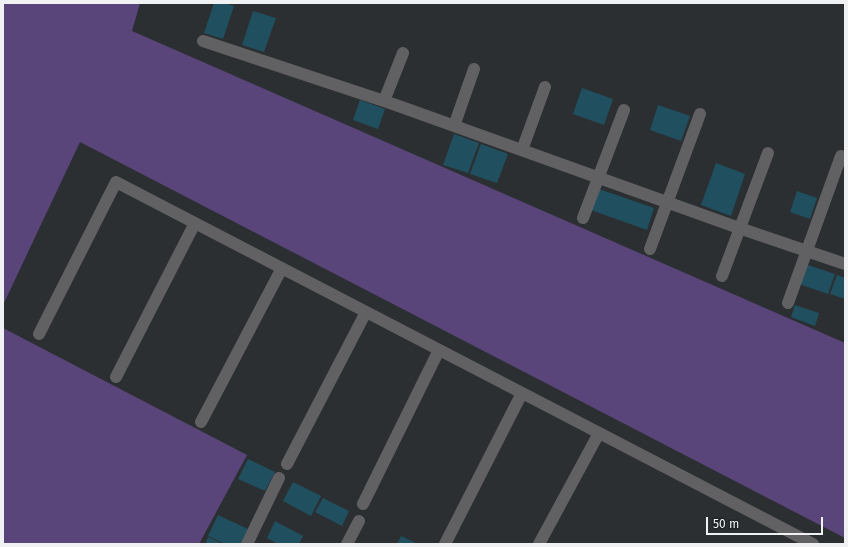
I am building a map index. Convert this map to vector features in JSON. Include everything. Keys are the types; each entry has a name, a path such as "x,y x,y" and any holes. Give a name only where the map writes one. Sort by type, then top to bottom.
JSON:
{"street":[{"path":"203,40 384,101 739,228 808,250 845,264"},
{"path":"384,101 403,53"},
{"path":"454,126 474,69"},
{"path":"522,150 545,87"},
{"path":"583,218 624,110"},
{"path":"650,249 666,202 700,114"},
{"path":"722,276 768,153"},
{"path":"788,303 841,156"},
{"path":"39,334 116,182 813,544"},
{"path":"116,377 195,223"},
{"path":"201,422 282,268"},
{"path":"287,464 366,312"},
{"path":"363,504 440,350"},
{"path":"445,544 522,393"},
{"path":"539,544 598,432"},
{"path":"247,544 279,478"},
{"path":"347,544 359,521"}],"shaded area":[{"path":"3,3 140,3 132,31 845,343 845,538 80,142 3,305"},
{"path":"3,328 247,455 199,544 3,544"}],"building":[{"path":"214,3 225,3 234,6 223,39 204,33"},
{"path":"253,11 276,18 264,52 242,45"},
{"path":"582,88 613,99 604,125 573,114"},
{"path":"360,100 385,109 378,129 353,120"},
{"path":"658,105 690,116 681,141 650,130"},
{"path":"454,134 479,143 468,173 443,165"},
{"path":"481,144 508,154 497,183 470,174"},
{"path":"716,163 745,174 731,216 701,205"},
{"path":"599,189 654,208 647,230 591,210"},
{"path":"797,191 817,198 810,219 790,212"},
{"path":"805,264 835,274 828,294 799,284"},
{"path":"837,275 845,278 845,299 830,294"},
{"path":"795,305 819,313 815,326 791,317"},
{"path":"248,459 275,472 265,491 238,479"},
{"path":"293,482 321,496 311,516 283,501"},
{"path":"323,498 349,511 342,526 315,512"},
{"path":"218,515 248,529 240,544 225,544 208,536"},
{"path":"275,521 303,536 299,544 278,544 267,538"},
{"path":"401,536 418,544 397,544"},
{"path":"208,537 223,544 205,544"}]}
